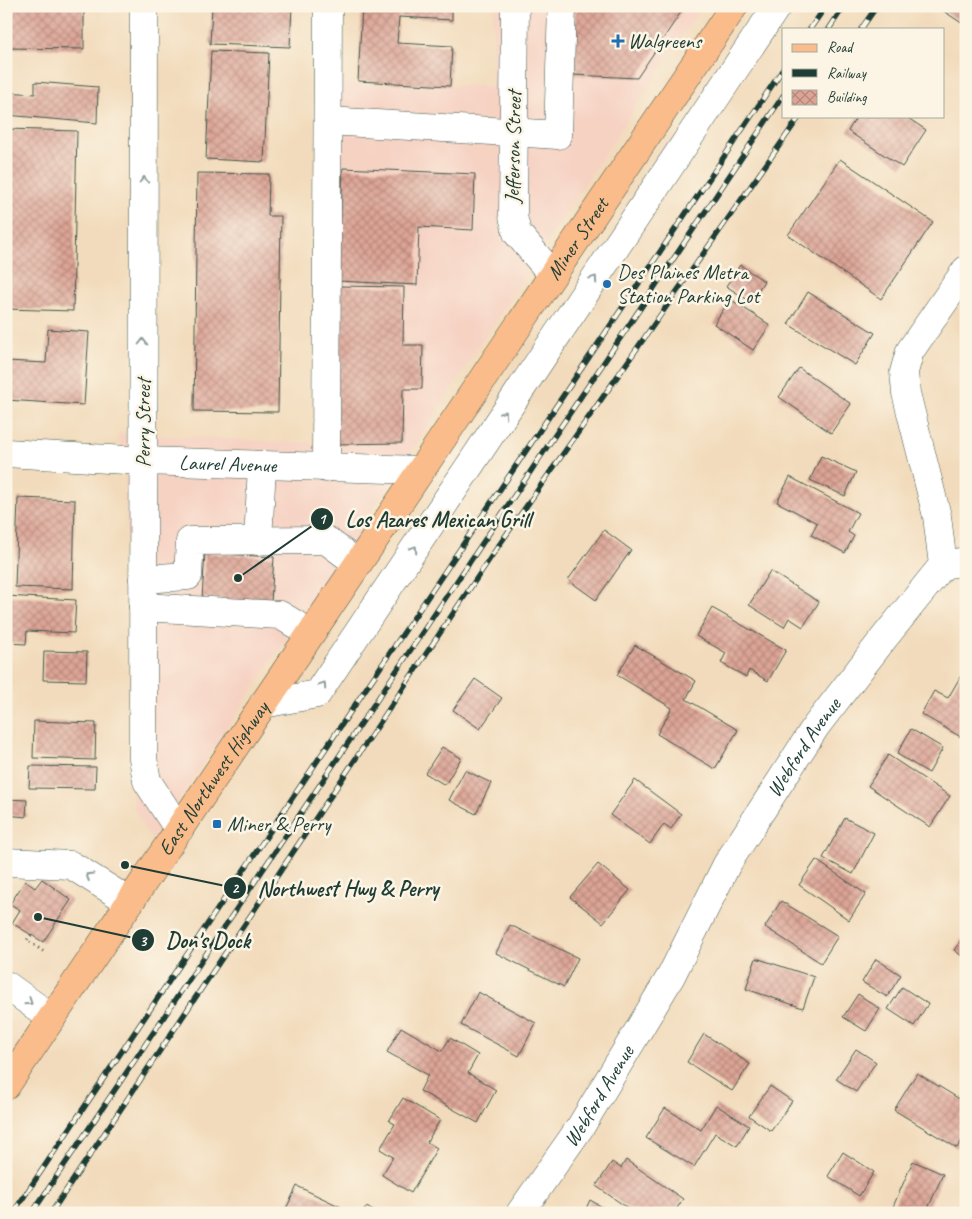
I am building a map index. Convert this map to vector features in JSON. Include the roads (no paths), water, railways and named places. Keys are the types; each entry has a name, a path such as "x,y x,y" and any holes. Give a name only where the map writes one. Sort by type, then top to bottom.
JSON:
{"main road":[{"name":"Miner Street","path":"420,470 734,6"},
{"name":"East Northwest Highway","path":"6,1086 420,470"}],"street":[{"name":"Perry Street","path":"144,6 143,758 146,781 178,830"},
{"path":"326,468 328,6"},
{"name":"Jefferson Street","path":"515,6 512,216 517,234 552,274"},
{"path":"328,121 558,135 562,6"},
{"path":"263,704 317,694 777,6"},
{"name":"Webford Avenue","path":"520,1213 581,1126 671,976 726,864 816,726 884,638 954,563 937,516 906,394 904,372 910,351 966,270"},
{"name":"Laurel Avenue","path":"6,453 262,466 420,470"},
{"path":"258,541 262,466"},
{"path":"143,578 188,576 190,541 326,540 357,563"},
{"path":"143,607 280,614 310,633"},
{"path":"6,862 71,865 130,902"},
{"path":"6,985 52,1018"}],"railway":[{"path":"811,28 826,6"},
{"path":"830,28 844,6"},
{"path":"862,28 877,6"},
{"path":"13,1213 782,70"},
{"path":"32,1213 782,97"},
{"path":"51,1213 497,548 799,118"}],"place":[{"name":"Walgreens","path":"618,41"},
{"name":"Des Plaines Metra Station Parking Lot","path":"607,284"},
{"name":"Los Azares Mexican Grill","path":"238,578"},
{"name":"Miner & Perry","path":"217,824"},
{"name":"Northwest Hwy & Perry","path":"125,865"},
{"name":"Don's Dock","path":"38,917"}]}
